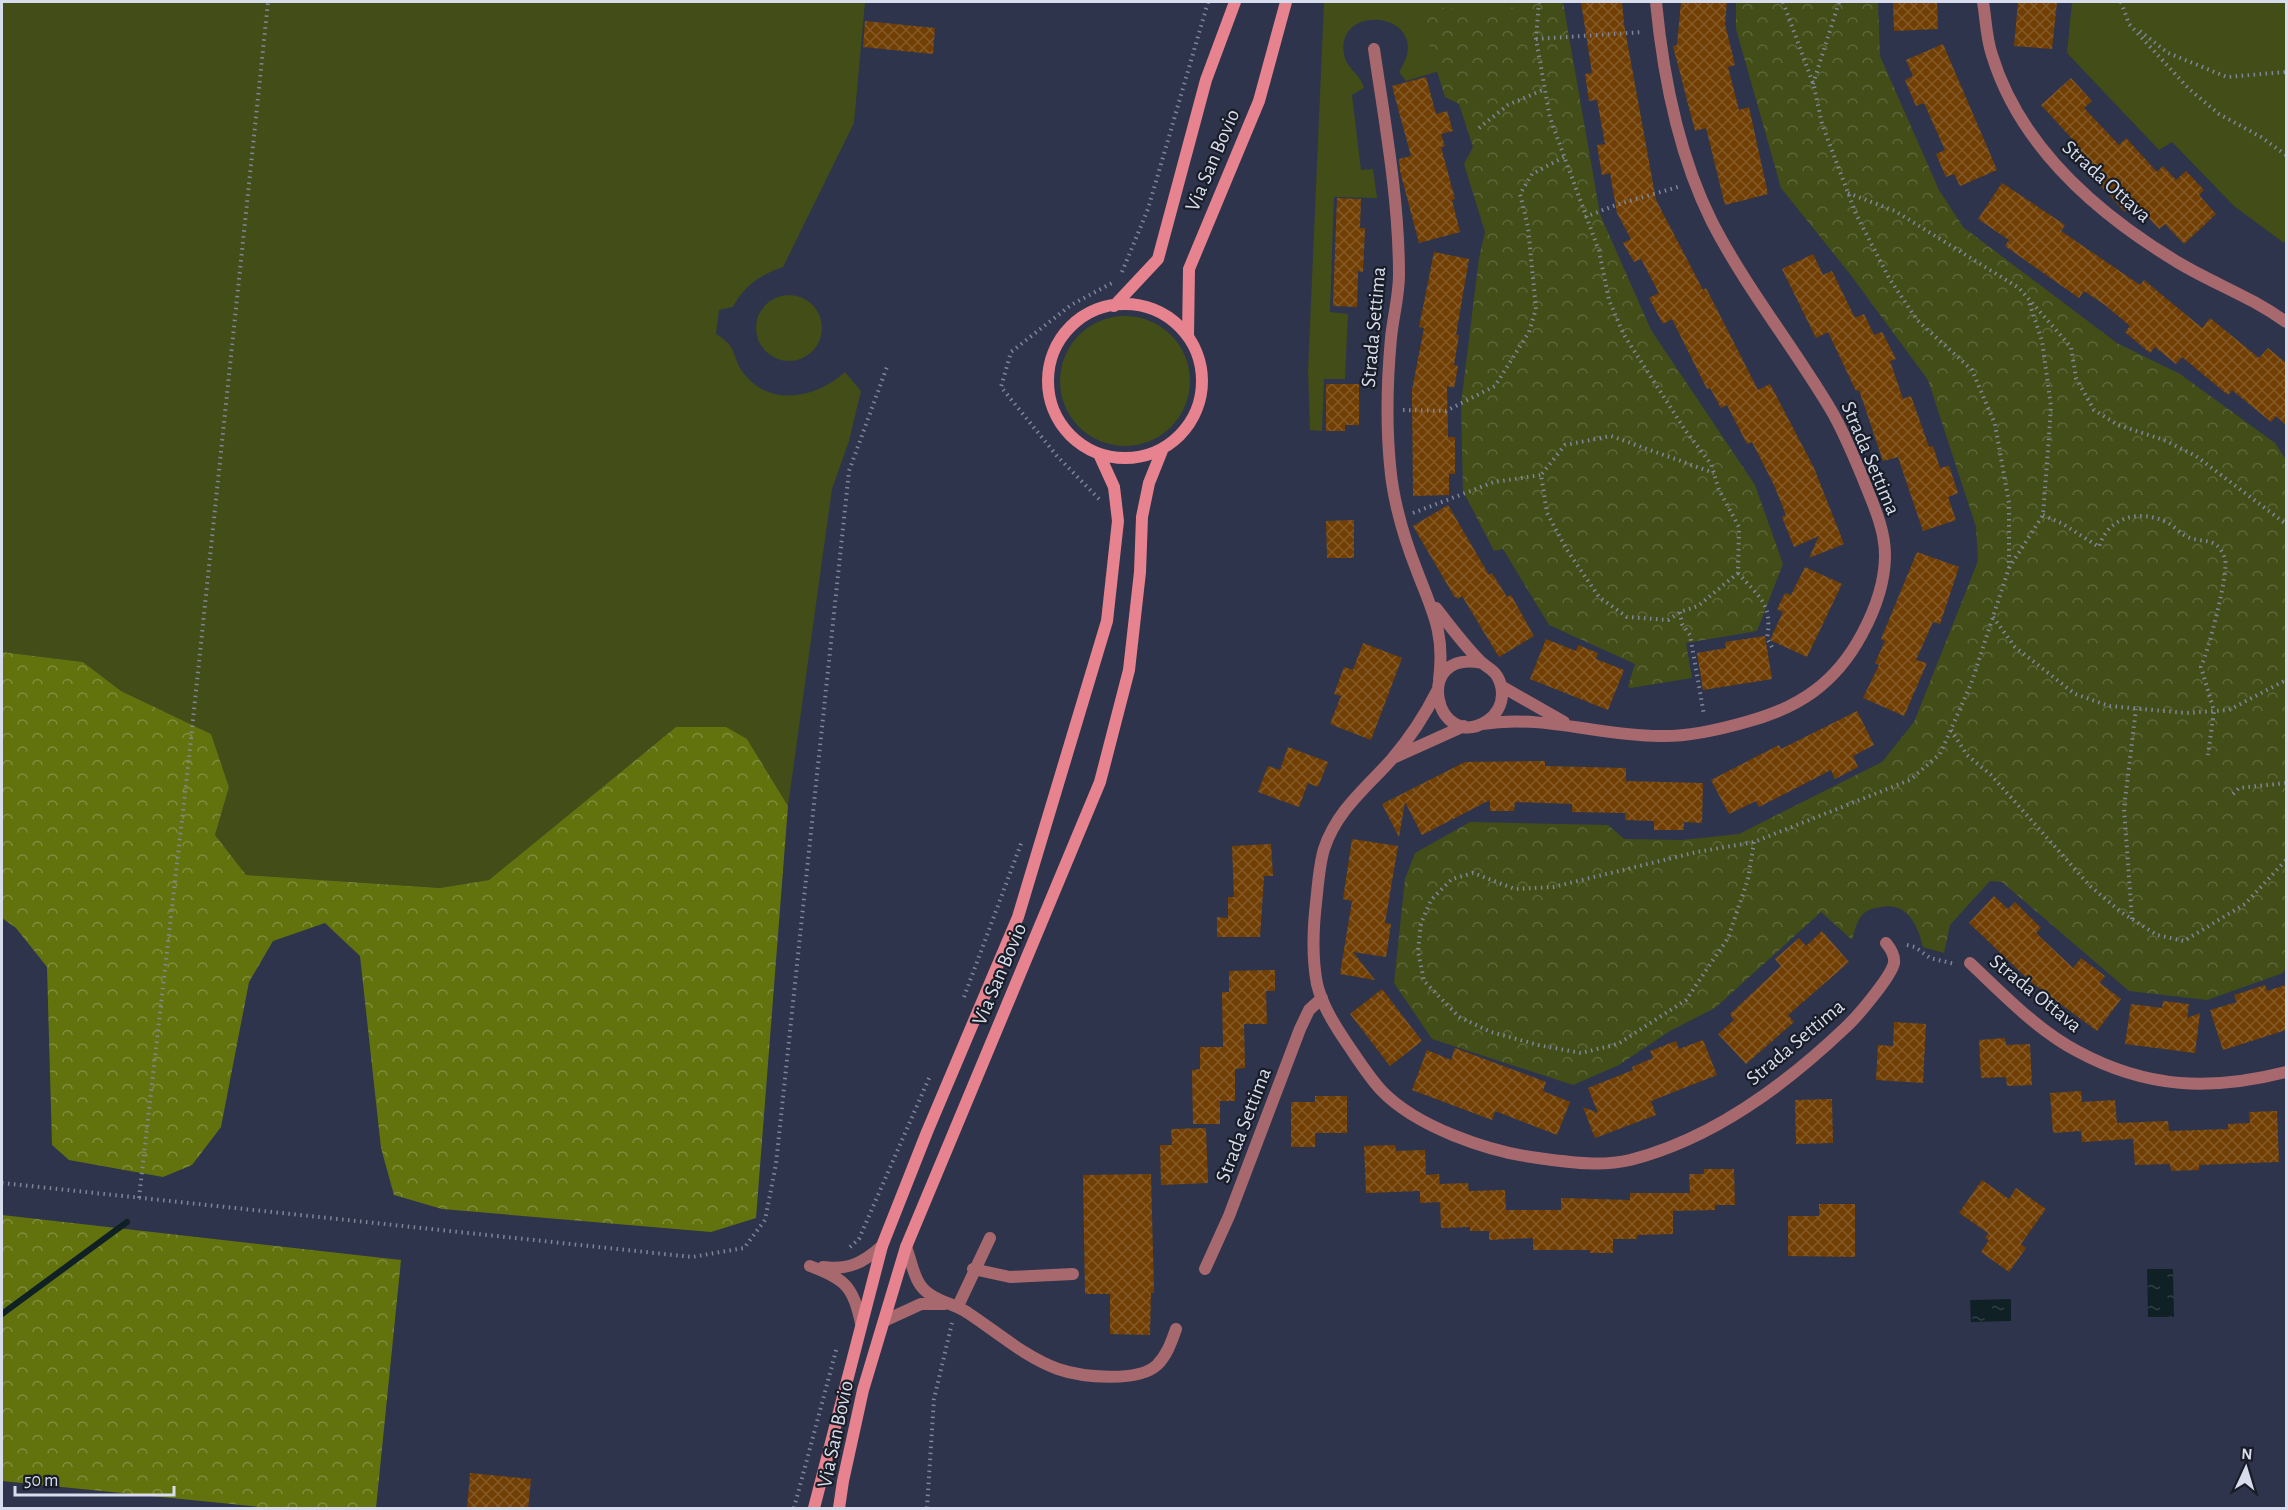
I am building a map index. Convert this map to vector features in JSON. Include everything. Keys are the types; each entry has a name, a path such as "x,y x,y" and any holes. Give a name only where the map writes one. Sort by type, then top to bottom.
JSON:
{"main road":[{"name":"Via San Bovio","path":"1114,306 1138,283 1158,259 1203,90 1235,2"},
{"name":"Via San Bovio","path":"1188,336 1160,313 1130,305 1114,306 1093,312 1072,326 1055,350 1048,379 1054,409 1064,428 1078,442 1099,454 1126,458 1143,456 1163,448 1181,435 1190,422 1200,398 1200,362 1188,336 1188,269 1259,101 1286,2"},
{"name":"Via San Bovio","path":"839,1509 858,1413 906,1247 1100,782 1129,670 1140,572 1142,517 1149,483 1163,448"},
{"name":"Via San Bovio","path":"814,1509 882,1246 927,1132 1018,918 1107,621 1118,521 1114,487 1099,454"}],"street":[{"name":"Strada Settima","path":"1392,758 1464,726 1509,720 1567,724 1610,732 1659,736 1706,732 1749,722 1783,709 1810,695 1835,674 1842,667 1870,619 1884,573 1885,553 1872,501 1832,412 1743,276 1711,221 1696,183 1672,104 1656,2"},
{"name":"Strada Ottava","path":"1983,2 1991,54 2008,99 2034,142 2124,227 2181,264 2259,302 2286,322"},
{"name":"Strada Settima","path":"1374,49 1396,197 1399,242 1399,279 1387,410 1390,468 1400,518 1417,572 1432,603 1439,628 1442,657 1437,701 1446,717 1464,726"},
{"name":"Strada Settima","path":"1432,603 1482,663 1498,677 1501,686 1567,724"},
{"name":"Strada Settima","path":"1482,663 1462,662 1453,666 1438,686 1427,710 1392,758 1353,797 1336,822 1324,850 1313,923 1314,959 1322,998 1335,1025 1382,1091 1410,1113 1463,1138 1516,1155 1582,1164 1629,1160 1678,1143 1726,1119 1775,1089 1822,1050 1861,1012 1894,963 1893,951 1886,943"},
{"path":"1482,724 1490,719 1501,704 1501,686"},
{"name":"Strada Ottava","path":"1972,965 2026,1014 2076,1051 2134,1075 2193,1086 2248,1082 2286,1072"},
{"name":"Strada Settima","path":"1205,1269 1229,1216 1300,1029 1309,1010 1322,998"},
{"path":"958,1306 990,1238"},
{"path":"861,1324 854,1295 848,1286 832,1274 810,1266 832,1268 858,1264 882,1246"},
{"path":"906,1247 921,1286 938,1299 958,1306 1016,1347 1058,1369 1091,1375 1129,1376 1155,1367 1168,1351 1176,1329"},
{"path":"974,1269 1010,1277 1072,1274"},
{"path":"884,1321 921,1304 958,1306"}],"path":[{"path":"139,1198 190,746 268,2"},
{"path":"1103,504 1057,456 1001,387 1011,352 1071,305 1120,279 1148,209 1208,2"},
{"path":"1539,2 1536,39 1550,118 1599,251 1609,300 1624,335 1685,430 1711,464 1719,490 1739,527 1738,573 1765,603 1770,621 1767,638 1773,649"},
{"path":"1782,2 1814,86 1822,124 1847,193 1889,278 1917,320 1972,370 1995,424 2009,503 2009,568"},
{"path":"1814,86 1839,2"},
{"path":"2121,2 2129,24 2189,88 2218,114 2261,137 2286,155"},
{"path":"2129,24 2168,53 2227,77 2286,72"},
{"path":"1536,39 1659,30"},
{"path":"1479,128 1508,105 1545,89"},
{"path":"1387,410 1446,411 1495,386 1529,333 1536,309 1528,227 1520,194 1532,174 1564,157"},
{"path":"1585,217 1660,191 1696,183"},
{"path":"1847,193 1895,212 1932,232 2019,288 2071,347 2076,378 2094,410 2118,425 2164,440 2196,456 2286,524"},
{"path":"1754,842 1748,879 1728,938 1686,1000 1617,1044 1581,1053 1539,1046 1491,1032 1459,1017 1424,981 1418,951 1421,923 1431,900 1452,879 1473,873 1515,889 1553,887 1697,852 1754,842 1910,780 1940,754 1971,684 2009,568 2043,515 2051,406 2042,341 2026,296"},
{"path":"2,1183 692,1257 744,1248 765,1220 776,1164 849,471 888,364"},
{"path":"1400,518 1494,482 1541,475 1565,445 1611,436 1714,473"},
{"path":"1541,475 1547,513 1567,550 1599,597 1627,617 1668,620 1680,612 1698,606 1738,573"},
{"path":"2043,515 2063,524 2099,547 2106,531 2118,521 2149,515 2168,522 2186,537 2208,540 2220,548 2226,562 2225,576 2210,632 2209,649 2201,667 2214,711 2208,755"},
{"path":"1680,612 1682,624 1690,635 1706,732"},
{"path":"1993,617 2015,647 2075,694 2109,706 2186,713 2229,710 2286,680"},
{"path":"2132,919 2124,808 2136,709"},
{"path":"1951,730 1967,756 1991,775 2090,886 2132,919 2157,935 2184,941 2245,904 2286,860"},
{"path":"2233,794 2239,788 2286,783"},
{"path":"963,999 1023,837"},
{"path":"1886,943 1915,947 1930,958 1972,965"},
{"path":"832,1268 843,1253 859,1239 931,1075"},
{"path":"927,1509 934,1399 948,1331 958,1306"},
{"path":"794,1509 838,1341"}],"green space":[{"path":"2,2 865,2 854,123 783,267 754,282 742,293 733,307 719,310 716,334 732,348 745,375 768,392 781,395 809,393 834,381 845,372 861,391 849,441 832,489 788,806 747,739 676,727 489,880 440,888 245,875 215,835 229,787 211,734 121,691 83,662 2,652"},
{"path":"1324,2 1528,2 1449,68 1406,81 1399,72 1407,52 1406,37 1396,26 1383,21 1368,20 1354,26 1345,37 1345,59 1364,88 1352,95 1361,170 1373,169 1377,198 1334,197 1330,312 1348,314 1345,379 1324,379 1322,431 1310,430 1308,371"},
{"path":"1522,2 1563,2 1600,214 1651,330 1755,485 1783,564 1757,631 1686,643 1692,678 1630,688 1628,686 1635,664 1549,625 1503,549 1494,551 1463,491 1461,404 1479,258 1485,232 1464,164 1473,147 1459,104 1445,97 1423,26 1435,7 1501,13"},
{"path":"1736,2 1878,2 1880,56 1939,190 1963,227 2117,343 2180,374 2275,443 2286,460 2286,968 2283,973 2207,1000 2129,991 2002,882 1990,881 1950,925 1944,953 1923,947 1914,923 1898,908 1890,906 1867,911 1859,920 1852,940 1821,912 1715,1008 1670,1031 1619,1065 1573,1085 1432,1039 1394,983 1405,879 1415,853 1470,822 1608,825 1624,839 1682,840 1739,834 1882,762 1914,722 1978,561 1976,527 1928,380 1850,274 1781,188 1736,29"},
{"path":"2072,2 2286,2 2286,240 2284,243 2234,206 2172,142 2159,150 2067,53"},
{"path":"789,295 802,298 812,305 819,315 822,328 819,341 812,351 802,358 789,361 776,358 766,351 759,341 756,328 759,315 766,305 776,298"},
{"path":"1125,316 1150,321 1171,335 1185,356 1190,381 1185,406 1171,427 1150,441 1125,446 1100,441 1079,427 1065,406 1060,381 1065,356 1079,335 1100,321"},
{"path":"2,652 83,662 121,691 211,734 229,787 215,835 246,875 440,888 489,880 676,727 726,727 747,739 788,806 756,1218 711,1232 442,1209 394,1195 381,1148 360,956 325,923 273,941 249,982 221,1127 192,1165 163,1177 69,1160 52,1145 47,967 16,928 2,918"},
{"path":"2,1215 401,1260 376,1508 270,1508 2,1481"}],"water":[{"path":"2147,1269 2173,1269 2174,1317 2148,1317"},
{"path":"2011,1299 2011,1321 1971,1322 1970,1300"}],"building":[{"path":"1581,2 1622,2 1656,200 1703,290 1706,288 1758,390 1770,384 1814,468 1844,544 1809,558 1819,536 1794,547 1782,517 1786,515 1774,485 1752,442 1747,444 1727,405 1721,408 1710,388 1707,389 1672,319 1663,324 1649,298 1659,293 1641,259 1634,262 1623,243 1631,239 1617,213 1610,173 1602,175 1597,145 1605,144 1597,100 1589,101 1585,74 1592,73"},
{"path":"1681,2 1727,2 1725,24 1735,65 1728,67 1739,110 1749,107 1768,194 1725,205 1706,128 1695,131 1673,46 1677,45"},
{"path":"1893,2 1937,2 1938,29 1894,31"},
{"path":"2018,2 2057,2 2052,49 2014,46"},
{"path":"865,21 935,28 933,54 863,47"},
{"path":"1943,44 1997,170 1960,186 1954,174 1946,177 1936,154 1945,150 1924,103 1916,106 1905,80 1913,76 1906,60"},
{"path":"1426,77 1436,114 1447,111 1453,131 1441,134 1445,146 1441,147 1455,199 1452,200 1460,232 1419,243 1400,171 1399,159 1411,156 1392,86"},
{"path":"2071,78 2092,101 2084,108 2119,145 2126,138 2157,172 2163,166 2176,180 2186,171 2204,190 2199,195 2216,214 2184,244 2165,224 2159,229 2135,203 2125,212 2068,151 2076,143 2041,105"},
{"path":"2002,183 2065,225 2061,231 2140,285 2144,280 2202,328 2210,318 2259,358 2268,348 2286,363 2286,425 2276,416 2271,422 2232,390 2228,395 2182,357 2176,364 2155,347 2150,353 2125,332 2130,326 2105,305 2084,291 2079,298 2005,246 2009,240 1978,219"},
{"path":"1337,198 1361,199 1360,228 1365,228 1363,272 1358,271 1357,307 1333,306"},
{"path":"1434,252 1469,259 1456,335 1459,335 1454,365 1458,366 1454,388 1447,386 1448,437 1455,437 1455,474 1449,474 1449,495 1413,496 1412,390 1424,328 1419,327"},
{"path":"1813,254 1823,275 1832,271 1855,318 1864,314 1874,335 1882,332 1896,359 1890,361 1903,399 1911,396 1929,447 1933,446 1940,468 1949,466 1958,493 1948,497 1956,520 1923,531 1898,457 1883,461 1859,390 1856,391 1828,332 1816,338 1782,269"},
{"path":"1326,384 1359,384 1359,425 1345,425 1345,431 1326,431"},
{"path":"1448,505 1489,575 1492,573 1507,597 1511,595 1534,636 1499,657 1462,596 1458,599 1454,596 1413,526"},
{"path":"1354,520 1354,558 1327,558 1326,521"},
{"path":"1917,552 1959,567 1940,624 1933,622 1916,660 1927,663 1904,716 1863,698 1879,665 1875,663 1885,641 1881,639"},
{"path":"1805,567 1842,584 1807,657 1770,640 1783,612 1777,609 1785,593 1791,595"},
{"path":"1765,636 1772,679 1703,690 1697,653 1726,648 1725,642"},
{"path":"1546,639 1576,651 1578,645 1598,653 1596,659 1624,670 1608,710 1530,679"},
{"path":"1363,643 1402,658 1371,740 1330,724 1341,696 1334,694 1344,667 1353,670"},
{"path":"1857,711 1874,745 1853,756 1858,767 1835,779 1831,770 1759,807 1756,801 1729,814 1711,780 1779,745 1781,749"},
{"path":"1288,747 1328,762 1318,787 1308,783 1299,807 1258,792 1268,766 1280,770"},
{"path":"1545,761 1545,766 1626,768 1626,781 1703,783 1702,823 1684,822 1684,830 1654,830 1654,821 1625,820 1625,813 1572,812 1572,804 1515,802 1514,811 1490,811 1490,800 1422,835 1405,802 1399,837 1382,804 1465,762"},
{"path":"1352,839 1398,846 1385,923 1391,924 1386,957 1353,952 1375,980 1340,974 1352,901 1343,899"},
{"path":"1271,844 1273,876 1264,876 1260,937 1217,937 1217,917 1228,918 1228,897 1234,897 1232,846"},
{"path":"1994,896 2008,909 2015,902 2041,928 2036,933 2073,968 2081,958 2105,976 2100,983 2121,999 2097,1031 2031,982 1969,923"},
{"path":"1822,931 1849,962 1788,1015 1794,1022 1746,1064 1718,1034 1734,1020 1730,1014 1781,966 1775,959 1799,938 1806,946"},
{"path":"1275,970 1275,991 1266,991 1267,1024 1244,1024 1245,1068 1235,1069 1235,1101 1220,1101 1220,1124 1193,1124 1192,1070 1200,1069 1200,1047 1223,1047 1222,992 1229,992 1229,971"},
{"path":"2265,985 2267,991 2286,985 2286,1030 2223,1050 2210,1010 2237,1002 2234,995"},
{"path":"1382,989 1422,1041 1390,1066 1350,1014"},
{"path":"2163,1001 2189,1004 2187,1018 2200,1013 2195,1053 2125,1044 2131,1004 2162,1008"},
{"path":"1894,1022 1926,1024 1923,1083 1876,1080 1878,1045 1893,1046"},
{"path":"2005,1038 2006,1045 2030,1044 2032,1085 2007,1086 2006,1077 1981,1078 1979,1040"},
{"path":"1703,1040 1717,1075 1651,1101 1656,1115 1595,1138 1583,1107 1598,1113 1588,1088 1633,1070 1632,1067 1653,1058 1650,1051 1676,1041 1679,1049"},
{"path":"1455,1048 1546,1082 1543,1091 1570,1102 1557,1135 1495,1111 1492,1120 1412,1090 1427,1050 1451,1060"},
{"path":"2081,1091 2082,1102 2115,1100 2117,1123 2168,1121 2169,1131 2228,1129 2228,1124 2250,1123 2249,1112 2277,1111 2279,1162 2199,1165 2199,1170 2171,1171 2170,1164 2135,1165 2133,1139 2082,1142 2081,1131 2053,1133 2050,1093"},
{"path":"1315,1096 1347,1096 1347,1133 1315,1133 1315,1147 1291,1147 1291,1102 1315,1102"},
{"path":"1832,1099 1833,1143 1796,1144 1795,1100"},
{"path":"1206,1128 1208,1183 1161,1185 1160,1145 1172,1145 1171,1129"},
{"path":"1395,1145 1396,1151 1425,1150 1426,1175 1439,1174 1440,1184 1468,1183 1469,1191 1505,1190 1506,1210 1561,1210 1561,1198 1630,1200 1630,1193 1690,1193 1689,1174 1704,1174 1704,1169 1734,1169 1735,1205 1715,1205 1715,1210 1673,1211 1673,1234 1637,1235 1637,1239 1613,1239 1613,1253 1590,1253 1590,1250 1533,1250 1533,1238 1489,1240 1489,1231 1470,1231 1470,1227 1441,1228 1440,1202 1420,1203 1420,1191 1366,1193 1364,1146"},
{"path":"1151,1174 1154,1293 1151,1293 1150,1335 1110,1334 1110,1294 1085,1294 1083,1175"},
{"path":"1982,1180 2009,1199 2016,1188 2046,1209 2021,1244 2026,1248 2009,1272 1981,1252 1989,1240 1985,1238 1988,1233 1959,1213"},
{"path":"1819,1204 1855,1204 1855,1257 1788,1256 1788,1216 1819,1216"},
{"path":"470,1473 531,1479 528,1509 467,1509"}],"waterway":[{"path":"2,1314 127,1222"}]}
